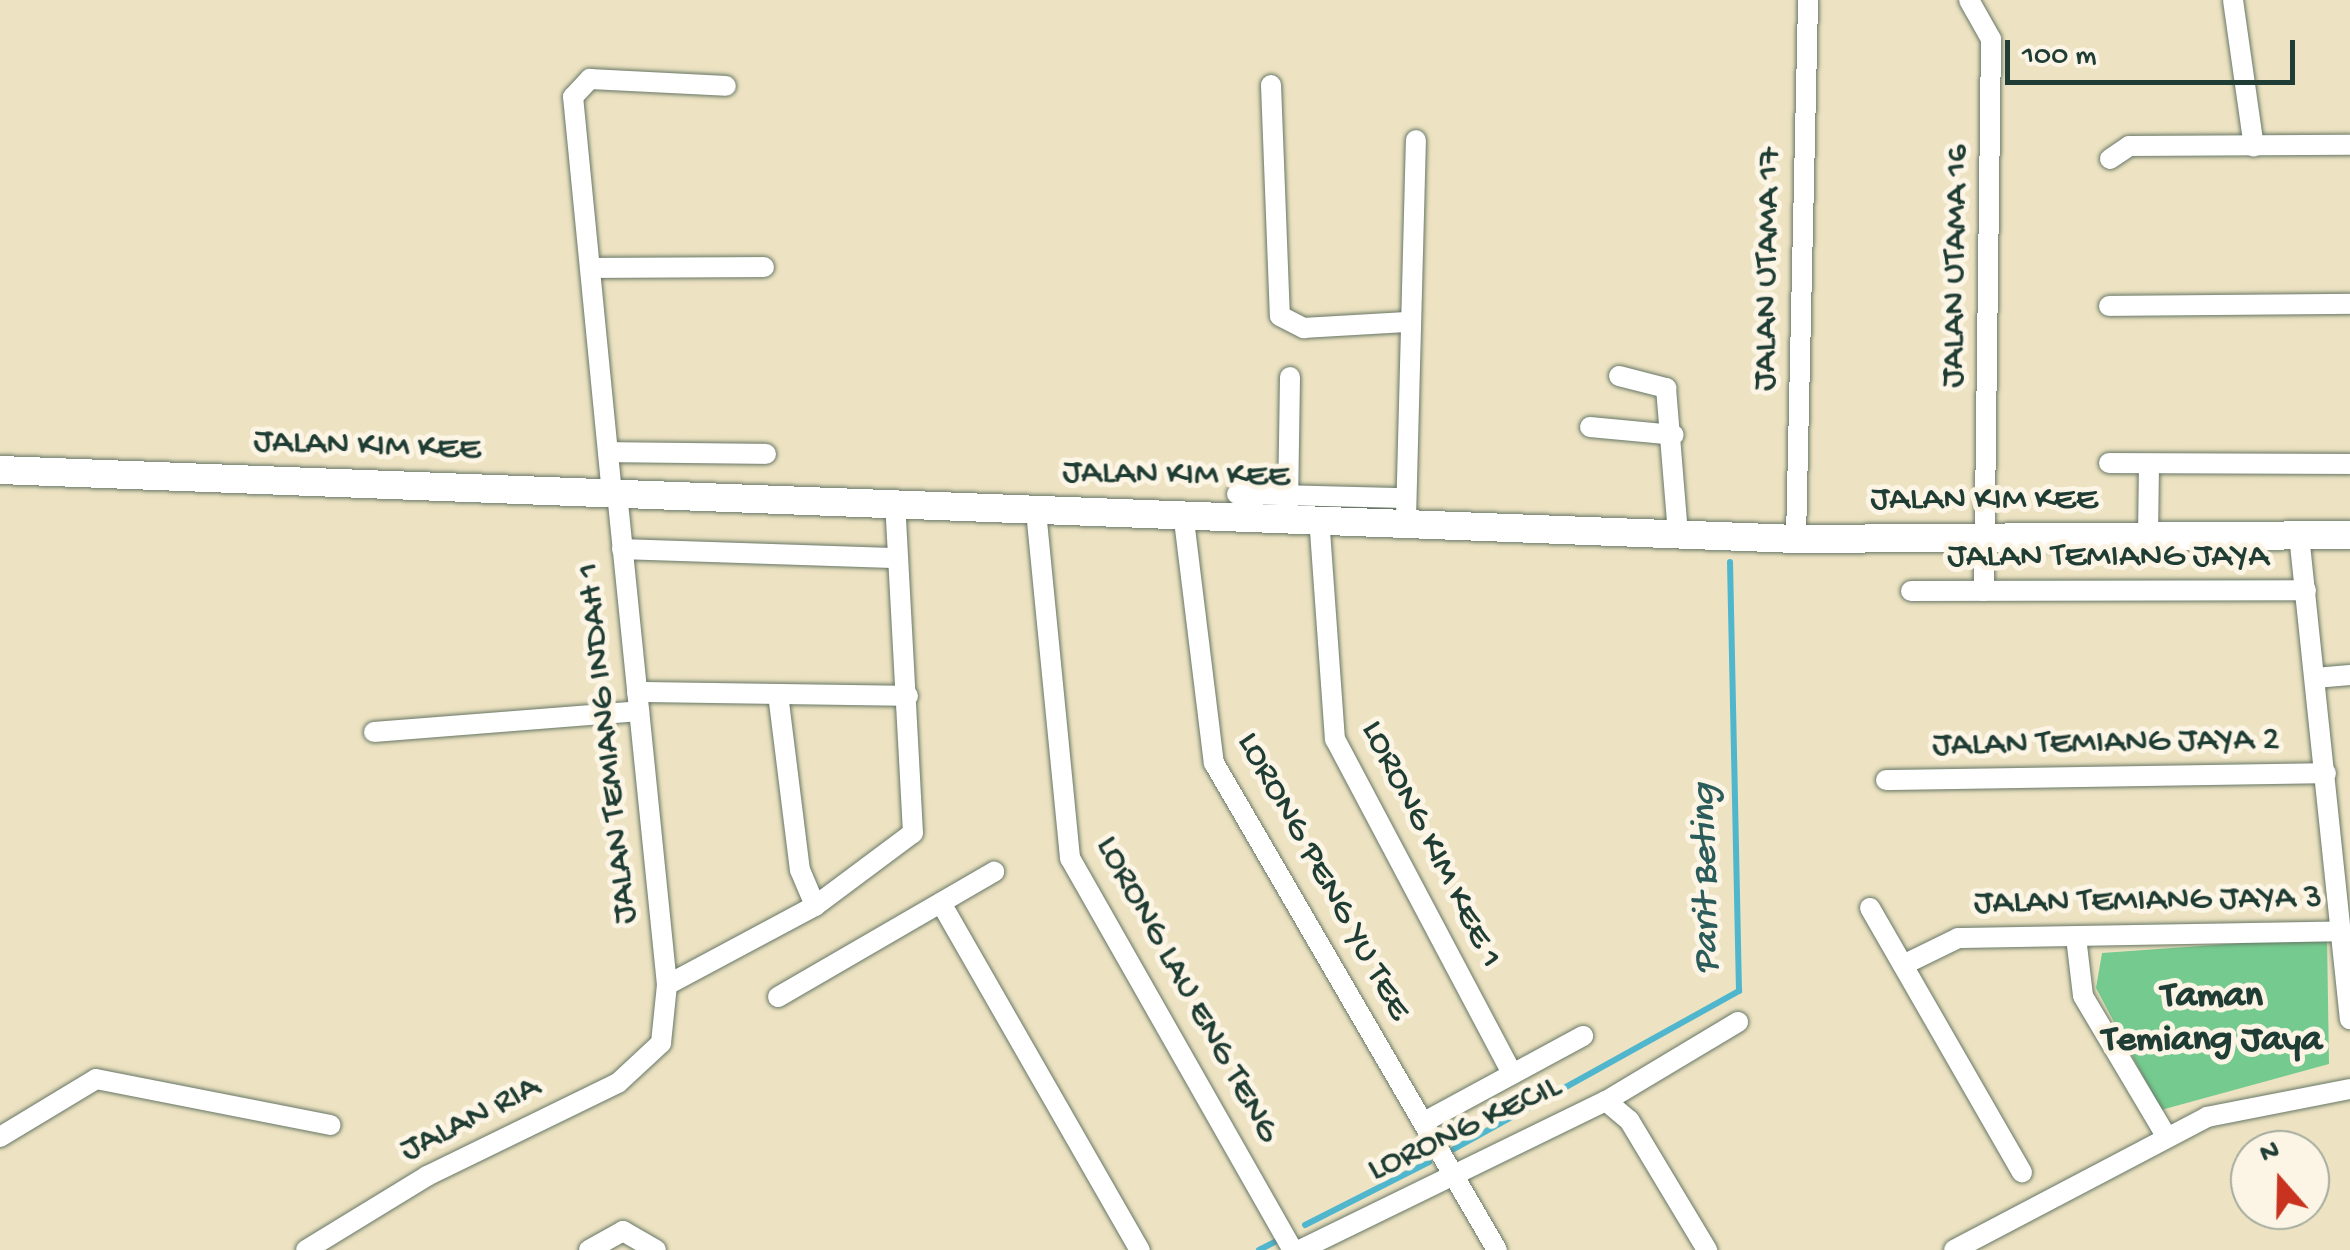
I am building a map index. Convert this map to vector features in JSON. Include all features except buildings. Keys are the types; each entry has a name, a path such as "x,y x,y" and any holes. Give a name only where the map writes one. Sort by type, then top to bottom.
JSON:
{"street":[{"name":"JALAN UTAMA 17","path":"1796,539 1808,0"},
{"name":"JALAN UTAMA 16","path":"1969,0 1990,39 1984,591"},
{"path":"2233,0 2254,147"},
{"name":"JALAN TEMIANG INDAH 1","path":"660,1044 667,984 573,97 582,84 726,86"},
{"path":"1270,85 1280,316 1304,328 1405,322"},
{"path":"1237,494 1288,505 1406,509 1405,322 1416,140"},
{"path":"2110,159 2129,146 2350,146"},
{"path":"592,268 764,266"},
{"path":"2109,306 2350,304"},
{"path":"1620,376 1666,388 1674,435 1678,534"},
{"path":"1288,505 1290,377"},
{"path":"1590,426 1674,435"},
{"path":"608,452 766,454"},
{"path":"2109,463 2149,468 2350,464"},
{"path":"2148,537 2149,468"},
{"name":"JALAN KIM KEE","path":"0,470 1036,511 1183,512 1288,505 1319,517 1406,509 1678,534 1796,539 2350,535"},
{"path":"667,984 815,906 917,824 895,504"},
{"name":"LORONG LAU ENG TENG","path":"1036,511 1070,858 1291,1242"},
{"name":"LORONG PENG YU TEE","path":"1183,512 1214,764 1497,1250"},
{"name":"LORONG KIM KEE 1","path":"1319,517 1336,740 1512,1074"},
{"path":"2299,535 2350,1019"},
{"path":"622,549 898,558"},
{"name":"JALAN TEMIANG JAYA","path":"1911,591 2306,590"},
{"path":"2315,678 2350,675"},
{"path":"374,732 638,702 778,694 908,696"},
{"path":"778,694 800,870 815,906"},
{"name":"JALAN TEMIANG JAYA 2","path":"1886,780 2326,772"},
{"path":"778,997 994,872"},
{"path":"941,903 1140,1250"},
{"path":"1870,908 2022,1172"},
{"name":"JALAN TEMIANG JAYA 3","path":"1902,965 1958,938 2342,931"},
{"path":"2076,937 2088,1006 2166,1136"},
{"path":"1606,1101 1738,1022"},
{"path":"1424,1122 1583,1036"},
{"name":"JALAN RIA","path":"306,1250 427,1176 618,1083 660,1044"},
{"path":"0,1137 96,1079 136,1080 331,1125"},
{"path":"1954,1250 2166,1136 2236,1109 2350,1089"},
{"name":"LORONG KECIL","path":"1291,1242 1443,1157 1606,1101 1629,1120 1707,1250"},
{"path":"589,1250 623,1231 656,1250"}],"green space":[{"path":"2327,937 2329,1064 2161,1110 2096,988 2102,953"}],"waterway":[{"name":"Parit Beting","path":"1454,1149 1739,991 1730,562"},
{"name":"Parit Beting","path":"1305,1225 1429,1162"},
{"name":"Parit Beting","path":"1259,1250 1277,1241"}],"district":[{"name":"Taman Temiang Jaya","path":"2212,1020"}]}
